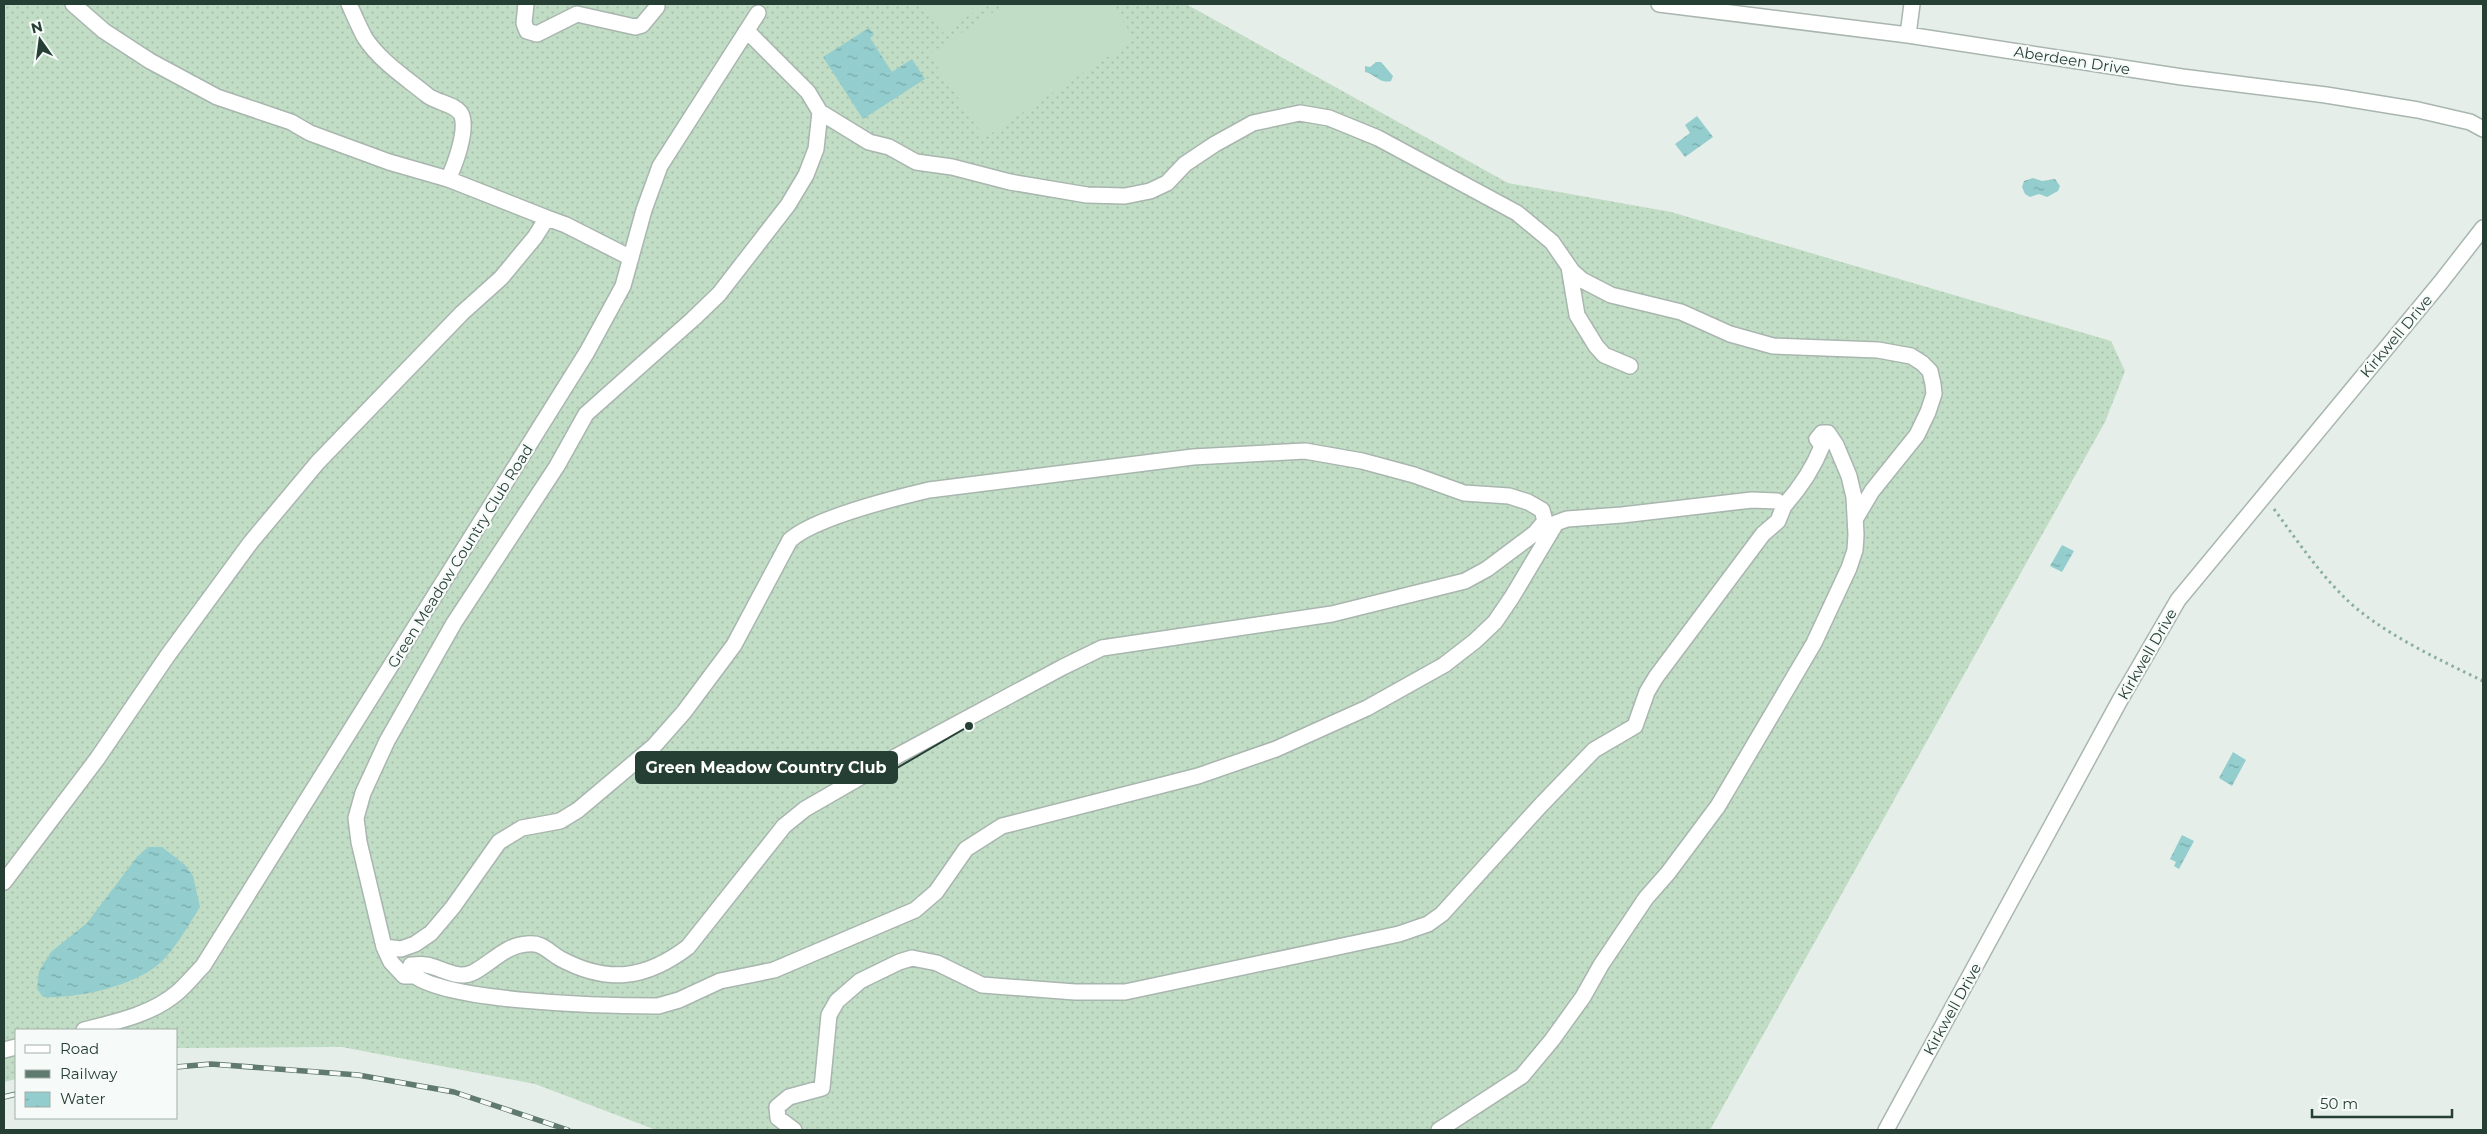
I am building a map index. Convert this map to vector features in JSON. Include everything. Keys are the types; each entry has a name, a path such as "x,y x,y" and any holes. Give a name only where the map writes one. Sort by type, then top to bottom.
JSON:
{"street":[{"path":"73,4 104,31 150,61 217,97 291,122 310,133 389,162 448,179 546,218 566,224 631,258"},
{"path":"349,4 366,39 378,53 430,98 457,110 462,117 459,150 455,166 448,179"},
{"path":"526,4 524,23 528,31 536,34 577,14 635,27 642,25 658,7"},
{"name":"Aberdeen Drive","path":"1659,4 1908,35 2182,77 2326,95 2427,112 2470,122 2483,129"},
{"path":"1908,35 1912,4"},
{"name":"Green Meadow Country Club Road","path":"88,1029 127,1018 154,1007 177,993 203,966 587,352 623,286 644,210 660,166 748,32 758,13"},
{"path":"748,32 808,92 820,112 869,142 889,147 916,162 952,167 1010,182 1088,195 1125,196 1150,191 1167,183 1185,164 1214,144 1253,123 1300,113 1330,118 1378,138 1517,213 1552,242 1569,268 1588,285 1611,296 1681,312 1730,334 1773,346 1878,350 1910,356 1922,363 1930,372 1934,394 1917,435 1872,491 1856,518"},
{"path":"384,947 401,948 415,944 431,933 471,883 499,842 522,828 560,821 578,810 654,746 684,712 734,646 790,540 798,533 840,516 897,497 929,490 1193,457 1305,452 1362,461 1414,475 1464,493 1483,493 1518,499 1542,510 1548,526 1494,622 1475,641 1420,680 1368,708 1317,732 1215,770 1115,799 1002,826 966,849 936,892 915,910 774,970 720,981 679,1000 658,1006 483,997 422,982 412,976 404,976 391,962 384,947 359,842 356,818 363,793 386,741 454,623 558,466 586,414 719,294 788,205 806,175 816,149 820,112"},
{"path":"4,882 97,759 168,655 251,542 318,462 462,313 501,278 535,238 546,218"},
{"name":"Kirkwell Drive","path":"1886,1130 2152,642 2178,600 2441,282 2483,228"},
{"path":"1569,268 1577,315 1596,346 1604,355 1630,366"},
{"path":"794,1130 778,1118 777,1107 789,1097 822,1088 829,1015 837,1001 860,980 899,962 912,958 937,963 982,985 1075,992 1125,992 1399,934 1428,924 1442,914 1465,891 1541,805 1594,750 1636,726 1647,692 1656,676 1763,534 1778,521 1784,506 1805,480 1817,460 1822,446 1817,439 1822,433 1828,433 1836,445 1854,497 1856,518 1855,550 1849,568 1814,643 1718,806 1668,873 1646,898 1601,965 1583,997 1522,1076 1439,1130"},
{"path":"412,976 409,970 411,965 426,965 455,974 473,973 515,946 528,943 543,945 557,957 578,968 606,975 631,975 654,968 673,959 688,947 784,826 805,809 897,756 1102,648 1332,614 1465,581 1487,569 1535,533 1566,519 1622,515 1752,500 1777,501 1784,506"}],"path":[{"path":"2264,494 2313,562 2344,597 2369,617 2393,632 2483,681"}],"green space":[{"path":"4,4 1186,4 1508,183 1671,212 2111,341 2125,371 2105,422 1710,1130 656,1130 535,1084 342,1047 178,1048 178,1029 15,1029 15,1079 4,1082"},
{"path":"923,4 987,4 942,33"},
{"path":"1006,4 1111,4 1135,39 984,138 929,54"}],"water":[{"path":"869,28 874,35 870,38 892,72 912,59 925,79 863,119 823,57"},
{"path":"1376,62 1381,62 1393,76 1391,81 1380,80 1365,72 1365,66 1370,67"},
{"path":"1697,116 1713,137 1685,157 1675,144 1690,133 1685,125"},
{"path":"2033,178 2042,181 2055,179 2060,186 2058,191 2047,197 2039,194 2030,197 2025,194 2022,187 2024,181"},
{"path":"2062,545 2074,551 2062,572 2050,566"},
{"path":"2233,752 2246,760 2232,786 2219,778"},
{"path":"2182,835 2194,841 2179,869 2174,866 2176,862 2170,859"},
{"path":"148,847 162,847 185,865 193,876 200,907 179,940 155,968 125,983 73,996 43,997 37,989 39,971 51,952 87,923 137,857"}],"railway":[{"path":"178,1067 211,1064 358,1075 454,1092 568,1130"},
{"path":"4,1097 15,1094"}],"place":[{"name":"Green Meadow Country Club","path":"969,726"}]}
